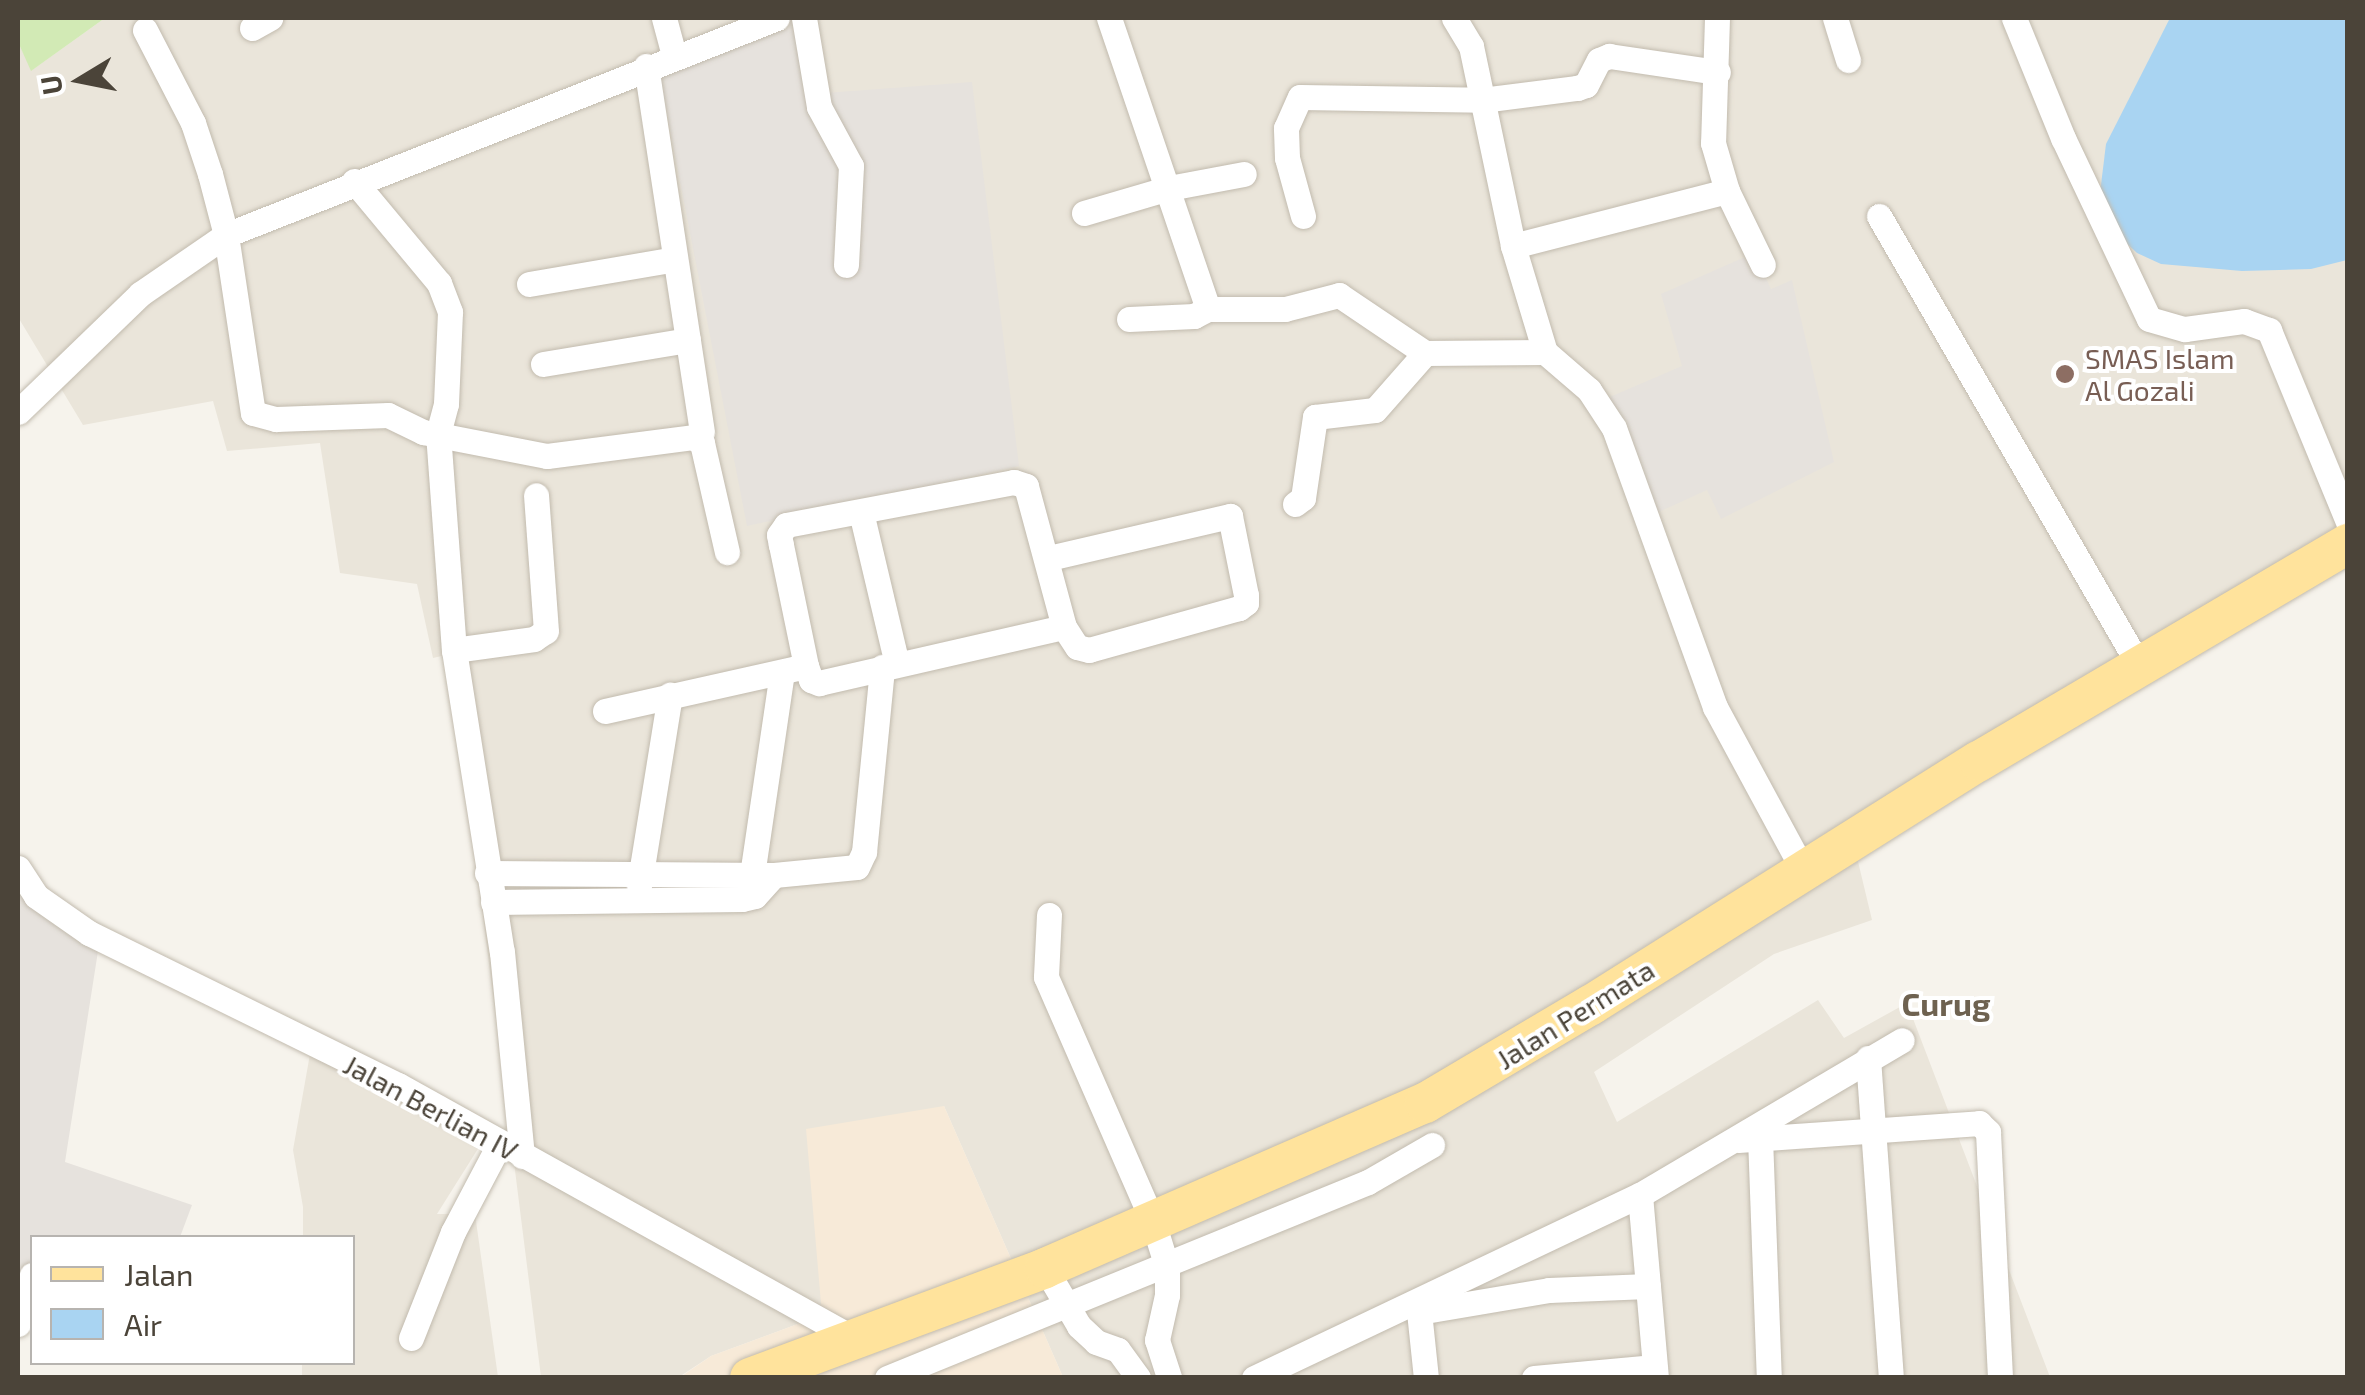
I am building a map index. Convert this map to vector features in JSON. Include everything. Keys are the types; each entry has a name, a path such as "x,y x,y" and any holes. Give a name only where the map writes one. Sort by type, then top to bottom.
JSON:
{"main road":[{"name":"Jalan Permata","path":"750,1378 1044,1268 1425,1103 1511,1055 1803,870 2139,665 2348,544"}],"street":[{"path":"664,18 674,55"},
{"path":"18,412 140,294 226,235 646,66 776,18"},
{"path":"804,18 819,107 850,166 846,265"},
{"path":"1109,18 1208,309"},
{"path":"1454,18 1471,46 1513,246 1544,352 1589,390 1614,428 1715,707 1803,870"},
{"path":"1717,18 1713,143 1727,191 1763,264"},
{"path":"1835,18 1848,60"},
{"path":"2014,18 2063,138 2149,319 2185,329 2244,321 2269,330 2348,522"},
{"path":"145,30 194,123 226,235 253,413 276,419 388,415 422,432 493,449 547,456 693,437 702,442 727,552"},
{"path":"1303,216 1287,158 1286,128 1300,96 1482,100 1580,87 1590,81 1600,60 1609,56 1718,72"},
{"path":"556,443 701,426 646,66"},
{"path":"1084,213 1170,188 1244,174"},
{"path":"354,182 446,297 450,312 446,404 438,433 454,650 514,1042 511,1150 453,1232 410,1338"},
{"path":"1513,246 1727,191"},
{"path":"1880,216 2139,665"},
{"path":"529,284 676,259"},
{"path":"1129,319 1194,316 1208,309 1285,309 1339,295 1426,353 1544,352"},
{"path":"544,364 688,340"},
{"path":"1295,504 1303,498 1315,417 1375,410 1426,353"},
{"path":"493,902 755,896 763,875 794,669 779,535 786,525 1021,483 1030,492 1064,626 1078,648 1089,650 1246,603 1230,516 1049,558"},
{"path":"454,650 534,639 546,631 536,496"},
{"path":"488,873 640,871 763,875 848,870 860,862 889,666 861,512"},
{"path":"604,711 794,669 819,683 1064,626"},
{"path":"637,901 670,694"},
{"name":"Jalan Berlian IV","path":"18,868 36,896 89,933 398,1085 853,1338"},
{"path":"1049,914 1046,977 1154,1222 1167,1267 1167,1295 1157,1340 1168,1378"},
{"path":"1254,1378 1419,1307 1640,1195 1902,1040"},
{"path":"1868,1058 1890,1378"},
{"path":"1727,1142 1980,1123 1988,1132 2000,1378"},
{"path":"1760,1137 1769,1378"},
{"path":"887,1378 1368,1182 1432,1145"},
{"path":"1534,1378 1655,1372 1640,1195"},
{"path":"1044,1268 1079,1326 1096,1342 1118,1350 1138,1378"},
{"path":"18,1324 30,1282"},
{"path":"1419,1307 1549,1290 1648,1286"},
{"path":"1419,1307 1426,1378"},
{"path":"907,1317 914,1367"},
{"path":"1313,1350 1315,1378"}],"shaded area":[{"path":"105,18 2347,18 2347,558 1855,849 1872,920 1774,954 1594,1072 1617,1122 1818,1000 1844,1038 1907,1003 2050,1377 1063,1377 944,1106 822,1315 711,1356 679,1377 541,1377 450,654 433,658 417,584 340,573 320,443 227,451 213,401 83,425 18,317 18,42 32,70"},
{"path":"794,18 812,94 972,82 1019,466 747,526 657,63"},
{"path":"1754,253 1771,289 1792,280 1834,462 1721,519 1707,490 1639,521 1596,403 1682,366 1661,294"},
{"path":"18,861 44,897 101,932 65,1162 192,1205 181,1235 30,1235 30,1299 18,1299"},
{"path":"313,1037 481,1144 437,1214 475,1214 498,1377 302,1377 302,1365 355,1365 355,1235 303,1235 303,1207 293,1150"},
{"path":"944,1106 1063,1377 679,1378 711,1356 822,1315 806,1129"}],"green space":[{"path":"18,18 105,18 31,71 18,42"}],"water":[{"path":"2170,18 2347,18 2347,260 2311,269 2242,271 2161,264 2137,253 2122,239 2100,193 2106,144"}],"place":[{"name":"SMAS Islam Al Gozali","path":"2065,374"}],"district":[{"name":"Curug","path":"1946,1003"}]}
